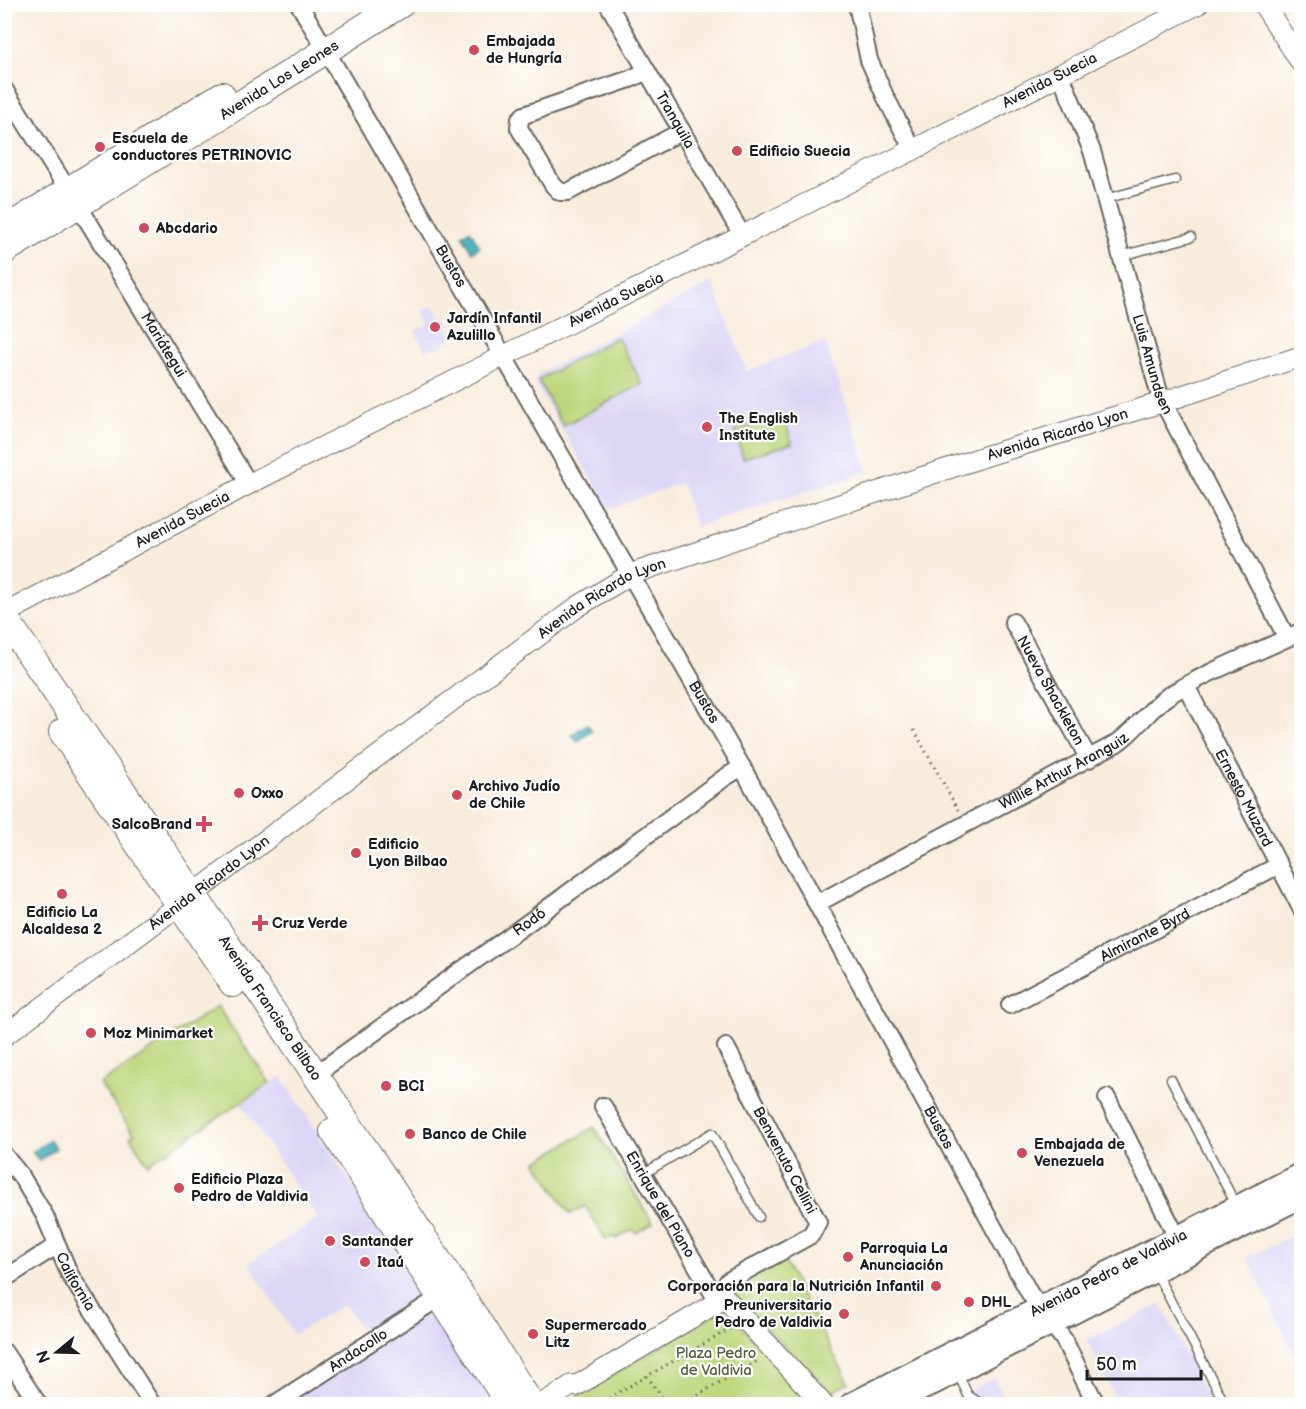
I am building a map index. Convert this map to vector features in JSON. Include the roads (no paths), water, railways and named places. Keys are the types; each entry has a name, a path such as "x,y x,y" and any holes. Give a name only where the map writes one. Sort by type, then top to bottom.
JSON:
{"main road":[{"name":"Avenida Los Leones","path":"322,44 368,4"},
{"name":"Avenida Los Leones","path":"5,234 73,197 322,44 401,4"},
{"name":"Avenida Francisco Bilbao","path":"4,615 509,1404"},
{"name":"Avenida Francisco Bilbao","path":"4,647 187,901 316,1074 446,1269 531,1404"},
{"name":"Avenida Pedro de Valdivia","path":"852,1404 1046,1316 1155,1270 1181,1246 1237,1207 1301,1182"},
{"name":"Avenida Pedro de Valdivia","path":"892,1404 957,1372 1046,1316 1301,1182"}],"street":[{"name":"Bustos","path":"299,4 742,767 1046,1316 1064,1340 1096,1404"},
{"name":"Tranquila","path":"609,4 742,235"},
{"path":"857,4 869,60 914,150"},
{"name":"Avenida Suecia","path":"4,615 249,484 914,150 1198,4"},
{"path":"1263,4 1302,64"},
{"path":"647,71 524,115 520,119 519,128 553,185 560,192 568,192 682,131"},
{"name":"Luis Amundsen","path":"1060,73 1092,152 1163,402 1294,635"},
{"name":"Mariátegui","path":"4,89 249,484"},
{"name":"Avenida Ricardo Lyon","path":"4,1036 577,607 631,574 989,455 1163,402 1302,356"},
{"name":"Nueva Shackleton","path":"1013,622 1089,759"},
{"name":"Willie Arthur Aranguiz","path":"818,903 1089,759 1128,736 1166,698 1186,686 1294,635"},
{"name":"Ernesto Muzard","path":"1186,686 1302,910"},
{"name":"Rodó","path":"316,1074 742,767"},
{"name":"Almirante Byrd","path":"1010,1005 1279,865"},
{"name":"Benvenuto Cellini","path":"722,1300 723,1289 728,1281 811,1235 818,1222 726,1047"},
{"path":"1107,1098 1181,1246"},
{"name":"Enrique del Piano","path":"603,1106 722,1300"},
{"name":"California","path":"4,1155 21,1176 45,1216 70,1275 152,1404"},
{"path":"4,1279 56,1246"},
{"name":"Andacollo","path":"275,1404 440,1296"},
{"path":"542,1404 722,1300 823,1404"},
{"path":"4,1352 38,1404"}],"lane":[{"path":"1105,199 1175,180"},
{"path":"1121,256 1191,237"},
{"path":"1171,1078 1237,1207"},
{"path":"643,1174 712,1133 759,1217"},
{"path":"1155,1270 1225,1404"},
{"path":"957,1372 968,1395 981,1404"}],"water":[{"path":"470,230 480,247 472,252 462,235"},
{"path":"587,724 592,731 577,742 572,735"},
{"path":"50,1140 56,1148 39,1161 32,1152"}],"place":[{"name":"Embajada de Hungría","path":"474,50"},
{"name":"Escuela de conductores PETRINOVIC","path":"100,147"},
{"name":"Edificio Suecia","path":"737,151"},
{"name":"Abcdario","path":"144,228"},
{"name":"Jardín Infantil Azulillo","path":"435,327"},
{"name":"The English Institute","path":"707,427"},
{"name":"Oxxo","path":"239,793"},
{"name":"Archivo Judío de Chile","path":"457,795"},
{"name":"SalcoBrand","path":"204,824"},
{"name":"Edificio Lyon Bilbao","path":"356,853"},
{"name":"Edificio La Alcaldesa 2","path":"62,894"},
{"name":"Cruz Verde","path":"260,923"},
{"name":"Moz Minimarket","path":"91,1033"},
{"name":"BCI","path":"386,1086"},
{"name":"Banco de Chile","path":"410,1134"},
{"name":"Embajada de Venezuela","path":"1022,1153"},
{"name":"Edificio Plaza Pedro de Valdivia","path":"179,1188"},
{"name":"Santander","path":"330,1241"},
{"name":"Parroquia La Anunciación","path":"848,1257"},
{"name":"Itaú","path":"365,1262"},
{"name":"Corporación para la Nutrición Infantil","path":"936,1286"},
{"name":"DHL","path":"969,1302"},
{"name":"Preuniversitario Pedro de Valdivia","path":"844,1314"},
{"name":"Supermercado Litz","path":"533,1334"}],"park label":[{"name":"Plaza Pedro de Valdivia","path":"716,1362"}]}
